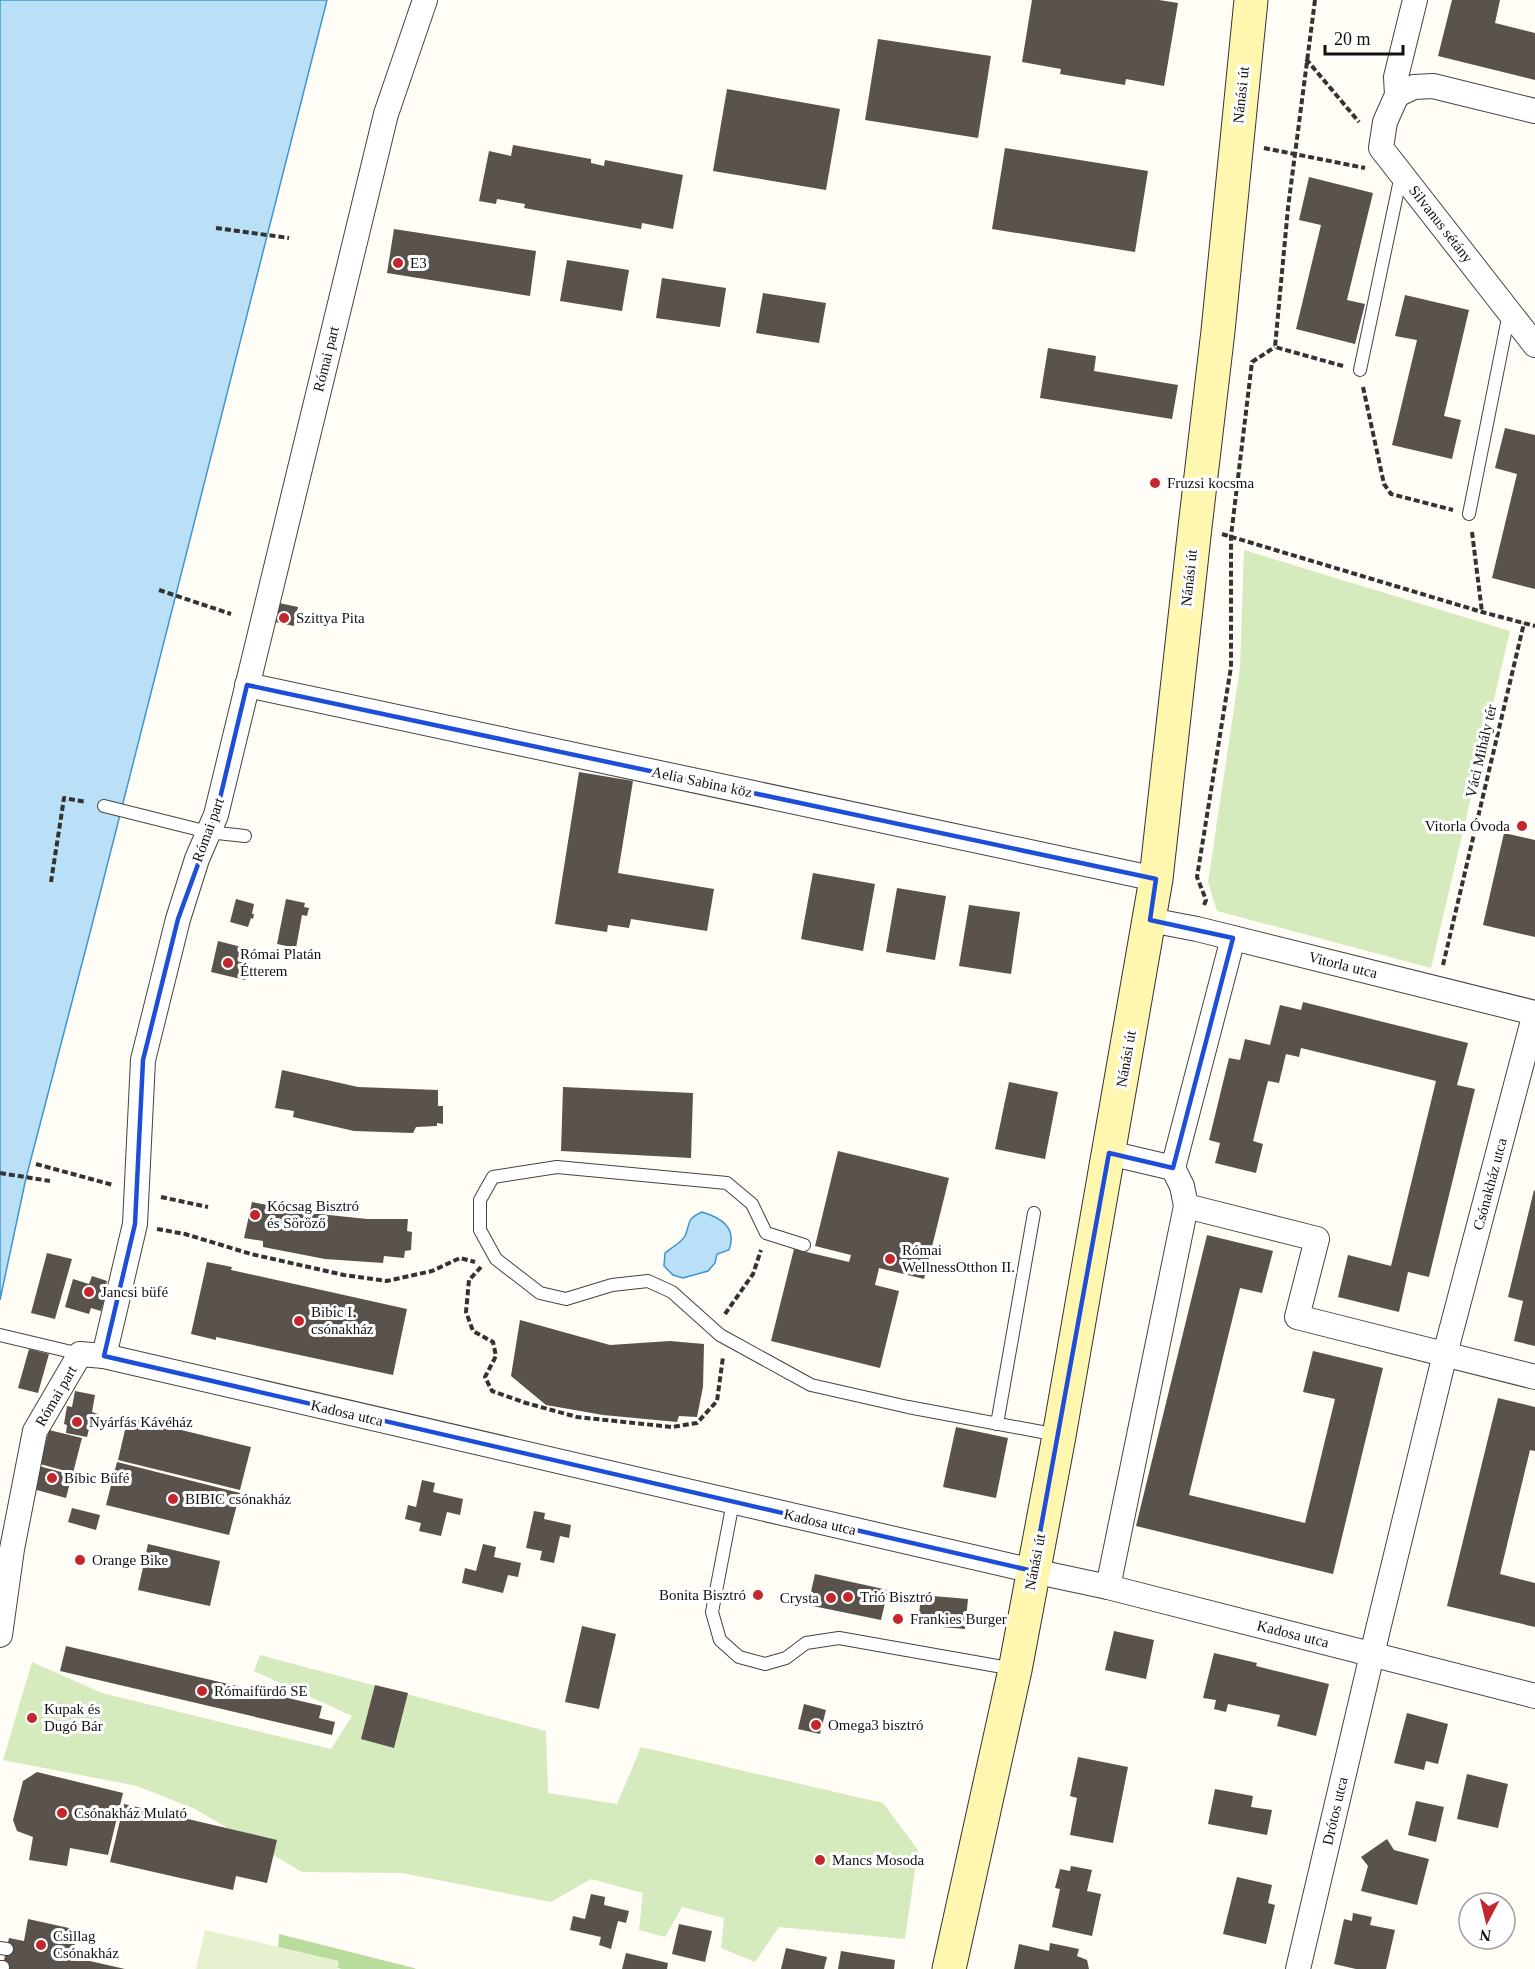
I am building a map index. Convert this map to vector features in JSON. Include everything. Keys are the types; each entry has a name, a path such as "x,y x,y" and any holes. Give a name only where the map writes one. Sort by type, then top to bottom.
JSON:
{"street":[{"name":"Római part","path":"0,1635 12,1549 35,1431 92,1355 135,1224 143,1060 178,919 196,859 216,815 386,114 425,0"},
{"name":"Nánási út","path":"949,1969 1015,1670 1059,1436 1150,920 1218,331 1251,0"},
{"path":"1390,160 1385,122 1397,95 1396,77 1415,0"},
{"path":"1397,95 1414,87 1432,86 1535,111"},
{"name":"Silvanus sétány","path":"1390,160 1535,345"},
{"name":"Aelia Sabina köz","path":"247,685 1156,879"},
{"name":"Vitorla utca","path":"1150,920 1197,929 1535,1013"},
{"path":"1108,1587 1186,1206 1182,1186 1173,1168 1233,938"},
{"name":"Csónakház utca","path":"1373,1654 1445,1354 1535,1013"},
{"path":"1109,1153 1173,1168"},
{"path":"1186,1206 1317,1239 1296,1317 1535,1377"},
{"name":"Kadosa utca","path":"92,1355 1108,1587 1535,1696"},
{"name":"Drótos utca","path":"1298,1969 1373,1654"}],"lane":[{"path":"1360,370 1390,160"},
{"path":"1469,514 1509,311"},
{"path":"104,806 208,832 245,836"},
{"path":"804,1245 766,1233 752,1204 728,1184 557,1167 493,1177 480,1200 480,1230 496,1259 540,1293 566,1299 612,1286 648,1281 672,1292 713,1329 812,1385 908,1407 1059,1436"},
{"path":"997,1424 1034,1213"},
{"path":"0,1335 92,1355"},
{"path":"733,1502 712,1612 720,1640 740,1657 765,1664 786,1658 806,1643 839,1638 1015,1670"}],"path":[{"path":"1237,143 1376,170 1390,160 1306,59"},
{"path":"216,228 289,238"},
{"path":"1197,929 1206,900 1197,878 1231,667 1231,536 1252,362 1275,347"},
{"path":"1195,527 1535,626"},
{"path":"159,590 231,614"},
{"name":"Váci Mihály tér","path":"1438,989 1524,623"},
{"path":"51,882 64,798 104,806"},
{"path":"0,1173 50,1181"},
{"path":"135,1224 184,1234 297,1265 387,1281 432,1271 460,1258 484,1264 469,1280 466,1312 473,1331 493,1342 495,1356 485,1377 492,1391 577,1417 672,1427 697,1423 717,1401 724,1354 734,1342"},
{"path":"713,1329 753,1274 766,1233"}],"highlighted area":[{"path":"247,685 1156,879 1150,920 1233,938 1173,1168 1109,1153 1033,1571 104,1356 135,1224 143,1060 178,919 216,815"}],"green space":[{"path":"1244,550 1510,631 1431,968 1217,911 1208,882 1240,668"},
{"path":"260,1655 546,1731 548,1793 617,1804 641,1747 883,1803 918,1850 905,1939 779,1927 755,1962 721,1948 724,1918 682,1907 665,1937 639,1930 643,1893 591,1879 551,1902 402,1873 302,1872 195,1809 137,1786 3,1760 32,1662 102,1693 331,1749 352,1716 254,1671"},
{"path":"205,1930 339,1961 337,1969 196,1969"},
{"path":"279,1934 416,1969 342,1969 278,1956"}],"water":[{"path":"0,0 327,0 26,1178 0,1300"},
{"path":"702,1212 716,1217 726,1225 731,1236 729,1250 717,1254 715,1263 708,1271 683,1278 673,1275 664,1266 665,1253 684,1238 689,1222"}],"building":[{"path":"1032,0 1159,0 1178,3 1164,86 1126,79 1125,85 1060,74 1061,69 1022,62"},
{"path":"1452,0 1500,0 1495,23 1535,33 1535,80 1438,56"},
{"path":"878,39 991,56 978,138 865,120"},
{"path":"727,89 840,109 826,190 713,171"},
{"path":"513,145 591,159 591,163 604,166 605,160 683,175 673,229 642,223 641,229 524,208 525,204 497,199 496,204 479,201 489,151 511,156"},
{"path":"1005,148 1148,171 1135,252 992,229"},
{"path":"1309,177 1373,193 1347,300 1365,304 1355,344 1296,329 1321,225 1299,220"},
{"path":"394,229 536,251 530,296 387,273"},
{"path":"567,260 629,270 622,311 560,301"},
{"path":"662,278 726,288 720,327 656,318"},
{"path":"763,293 826,303 819,343 756,333"},
{"path":"1405,295 1469,310 1444,416 1461,420 1452,459 1392,445 1417,340 1395,336"},
{"path":"1048,348 1096,356 1094,371 1178,385 1172,419 1040,398"},
{"path":"1505,428 1535,435 1535,589 1492,578 1517,474 1495,468"},
{"path":"279,603 298,607 294,626 275,622"},
{"path":"579,772 633,781 618,873 714,889 707,931 631,919 629,928 608,925 607,932 555,924"},
{"name":"Vitorla Óvoda","path":"1504,833 1535,840 1535,937 1483,925"},
{"path":"813,873 875,884 863,951 801,939"},
{"path":"897,888 946,896 935,960 886,952"},
{"path":"236,899 254,904 253,919 251,918 248,927 230,922"},
{"path":"286,899 305,903 304,907 309,908 307,916 302,915 296,948 277,944"},
{"path":"969,905 1020,912 1011,974 959,966"},
{"path":"218,941 253,950 245,980 211,972"},
{"path":"1303,1002 1468,1043 1457,1085 1475,1089 1429,1277 1408,1272 1399,1312 1338,1297 1348,1255 1391,1266 1436,1081 1301,1048 1299,1057 1286,1054 1279,1083 1268,1081 1253,1141 1263,1144 1256,1173 1215,1163 1220,1143 1209,1140 1229,1058 1240,1060 1245,1039 1270,1045 1280,1005 1301,1010"},
{"path":"282,1070 358,1087 438,1090 438,1106 443,1106 443,1124 416,1127 413,1133 354,1131 293,1117 294,1111 275,1108"},
{"path":"1009,1082 1058,1092 1045,1159 995,1149"},
{"path":"563,1087 693,1093 691,1158 561,1151"},
{"name":"Római WellnessOtthon II.","path":"838,1151 949,1178 924,1279 879,1268 875,1285 899,1291 880,1368 771,1341 794,1249 849,1262 851,1255 815,1246"},
{"path":"1534,1190 1535,1346 1514,1341 1523,1301 1508,1297"},
{"path":"252,1202 310,1213 367,1219 408,1219 407,1231 412,1232 411,1250 405,1251 404,1258 384,1256 383,1263 325,1259 263,1247 263,1241 244,1238"},
{"path":"1207,1235 1273,1251 1262,1293 1240,1288 1189,1495 1305,1523 1335,1399 1303,1392 1313,1351 1383,1368 1333,1574 1136,1526"},
{"path":"47,1253 72,1259 55,1319 31,1313"},
{"name":"Bibic I. csónakház","path":"207,1262 232,1267 231,1270 407,1309 393,1375 216,1337 216,1340 191,1334"},
{"path":"92,1276 107,1281 101,1311 91,1308 89,1314 65,1307 73,1279 89,1284"},
{"path":"520,1320 610,1345 670,1341 704,1344 703,1387 697,1417 679,1416 677,1422 603,1415 546,1405 511,1376"},
{"path":"29,1349 49,1354 38,1393 18,1388"},
{"path":"75,1391 95,1395 92,1412 98,1414 94,1430 89,1429 87,1437 66,1433 67,1425 64,1424 67,1406 72,1407"},
{"path":"1498,1398 1535,1407 1535,1451 1530,1450 1500,1574 1535,1583 1535,1627 1447,1606"},
{"name":"BIBIC csónakház","path":"128,1417 251,1447 240,1490 118,1460"},
{"path":"956,1427 1008,1438 996,1498 943,1487"},
{"path":"49,1430 82,1438 73,1473 40,1464"},
{"name":"BIBIC csónakház","path":"117,1462 240,1493 229,1535 106,1505"},
{"path":"39,1466 72,1475 66,1498 33,1489"},
{"path":"422,1480 435,1483 433,1492 463,1499 460,1515 447,1512 441,1536 419,1531 421,1523 405,1519 408,1505 416,1507"},
{"path":"72,1508 100,1515 96,1530 68,1522"},
{"path":"534,1511 545,1513 544,1519 571,1525 569,1538 560,1536 554,1563 540,1560 542,1551 526,1548"},
{"path":"148,1544 220,1561 210,1606 138,1590"},
{"path":"483,1544 496,1547 494,1557 521,1563 518,1577 508,1575 503,1593 462,1583 465,1568 476,1571"},
{"name":"Trió Bisztró","path":"815,1574 888,1590 881,1620 808,1605"},
{"path":"921,1595 968,1599 965,1629 918,1625"},
{"path":"582,1626 616,1634 599,1709 565,1702"},
{"path":"1114,1631 1154,1640 1146,1679 1105,1670"},
{"path":"66,1646 322,1706 319,1718 335,1722 332,1735 60,1671"},
{"path":"1214,1653 1329,1684 1316,1736 1277,1726 1280,1715 1228,1704 1226,1712 1214,1709 1216,1700 1203,1698"},
{"path":"375,1685 408,1693 394,1748 361,1739"},
{"path":"804,1704 826,1710 820,1734 798,1729"},
{"path":"1407,1713 1448,1724 1438,1764 1426,1761 1424,1770 1394,1763"},
{"path":"1078,1757 1128,1767 1113,1843 1070,1835 1077,1798 1070,1796"},
{"path":"37,1772 123,1793 108,1855 70,1848 67,1866 29,1860 33,1837 17,1831 13,1820 23,1781"},
{"path":"1467,1774 1508,1784 1498,1828 1457,1819"},
{"path":"1215,1789 1253,1796 1251,1807 1272,1810 1267,1835 1208,1824"},
{"path":"1416,1801 1444,1807 1436,1842 1408,1835"},
{"path":"124,1804 277,1840 267,1883 236,1876 233,1890 110,1862"},
{"path":"1387,1839 1394,1850 1429,1859 1417,1905 1361,1891 1368,1866 1361,1857"},
{"path":"1071,1866 1092,1870 1087,1891 1101,1894 1092,1936 1052,1927 1060,1889 1055,1888 1060,1869 1070,1871"},
{"path":"1237,1877 1272,1885 1268,1903 1275,1905 1266,1944 1223,1934"},
{"path":"591,1894 605,1897 604,1905 629,1911 626,1923 618,1921 611,1949 599,1945 601,1937 570,1930 573,1916 585,1919"},
{"path":"1353,1913 1372,1917 1370,1925 1395,1930 1386,1969 1356,1969 1334,1964 1344,1919 1352,1921"},
{"name":"Csillag Csónakház","path":"28,1919 78,1930 72,1957 125,1969 2,1969 9,1938 24,1941"},
{"path":"679,1924 712,1931 705,1962 672,1954"},
{"path":"1050,1943 1079,1949 1077,1956 1087,1960 1089,1969 1014,1969 1019,1944 1049,1951"},
{"path":"786,1948 827,1957 824,1969 781,1969"},
{"path":"841,1951 895,1960 894,1969 838,1969"},
{"path":"626,1953 668,1963 667,1969 622,1969"}],"place":[{"name":"E3","path":"398,263"},
{"name":"Fruzsi kocsma","path":"1155,483"},
{"name":"Szittya Pita","path":"284,618"},
{"name":"Vitorla Óvoda","path":"1522,826"},
{"name":"Római Platán Étterem","path":"228,963"},
{"name":"Kócsag Bisztró és Söröző","path":"255,1215"},
{"name":"Római WellnessOtthon II.","path":"890,1259"},
{"name":"Jancsi büfé","path":"89,1292"},
{"name":"Bibic I. csónakház","path":"299,1321"},
{"name":"Nyárfás Kávéház","path":"77,1422"},
{"name":"Bíbic Büfé","path":"52,1478"},
{"name":"BIBIC csónakház","path":"173,1499"},
{"name":"Orange Bike","path":"80,1560"},
{"name":"Bonita Bisztró","path":"758,1595"},
{"name":"Trió Bisztró","path":"848,1597"},
{"name":"Crysta","path":"831,1598"},
{"name":"Frankies Burger","path":"898,1619"},
{"name":"Rómaifürdő SE","path":"202,1691"},
{"name":"Kupak és Dugó Bár","path":"32,1718"},
{"name":"Omega3 bisztró","path":"816,1725"},
{"name":"Csónakház Mulató","path":"62,1813"},
{"name":"Mancs Mosoda","path":"820,1860"},
{"name":"Csillag Csónakház","path":"41,1945"}]}
